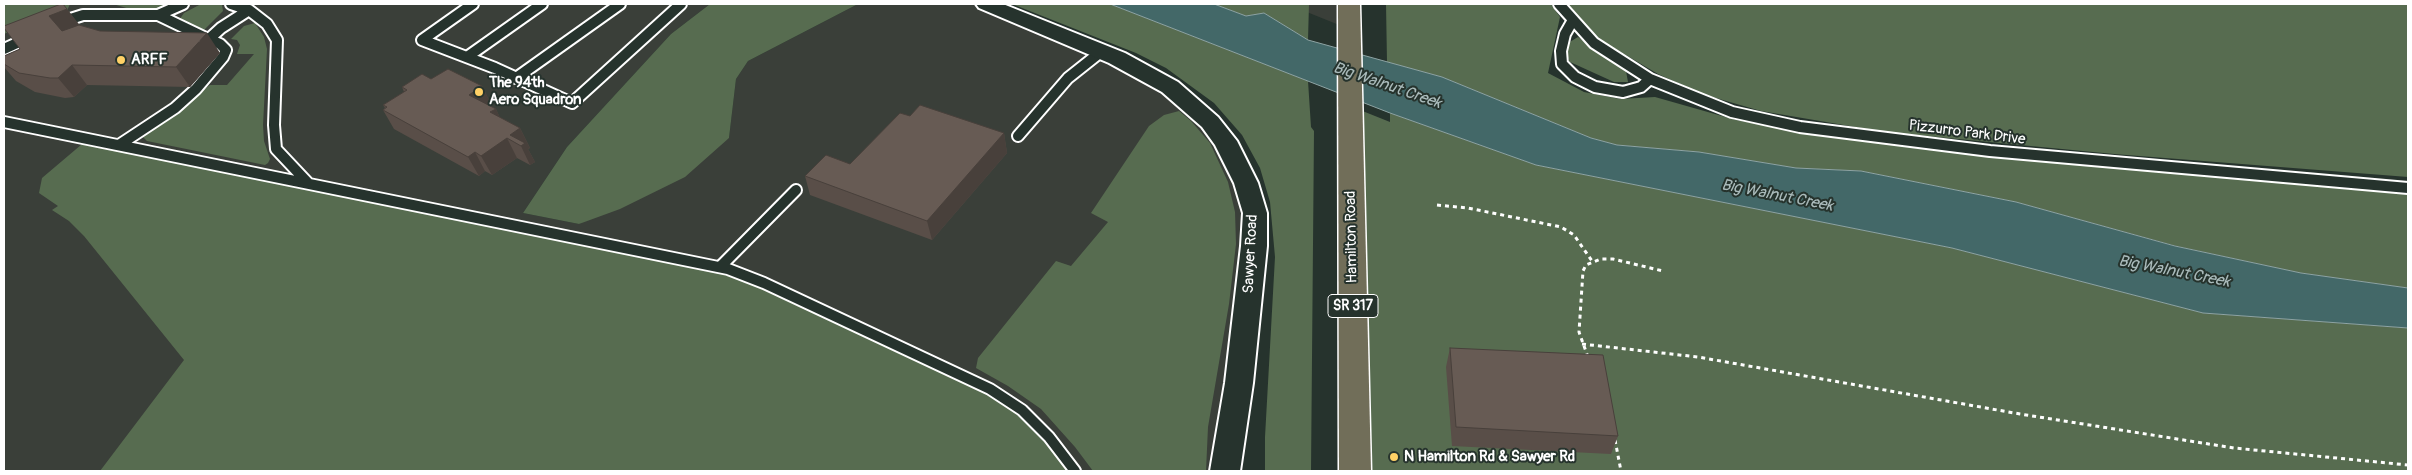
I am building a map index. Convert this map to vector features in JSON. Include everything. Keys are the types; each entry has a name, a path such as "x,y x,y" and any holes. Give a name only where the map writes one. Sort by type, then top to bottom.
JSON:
{"main road":[{"name":"Hamilton Road","path":"1349,4 1355,471"}],"street":[{"name":"Sawyer Road","path":"986,4 1102,51 1144,71 1170,87 1191,104 1225,141 1246,183 1254,213 1254,246 1239,382 1225,471"}],"lane":[{"path":"52,26 83,15 158,15 183,4"},
{"path":"231,4 250,10 267,24 278,40 274,125 276,149 308,184"},
{"path":"473,4 422,40 468,57 572,104 681,4"},
{"path":"468,57 542,4"},
{"path":"516,78 620,4"},
{"name":"Pizzurro Park Drive","path":"1559,4 1594,43 1650,79 1732,112 1800,127 1990,152 2408,188"},
{"path":"209,39 221,28 250,10"},
{"path":"119,145 175,108 196,88 226,50 220,44 158,15"},
{"path":"1573,20 1565,34 1562,64 1575,77 1595,87 1623,92 1640,87 1650,79"},
{"path":"4,49 36,34"},
{"path":"1018,136 1068,78 1102,51"},
{"path":"4,122 720,267 764,283 990,389 1022,410 1048,437 1075,471"},
{"path":"720,267 796,190"}],"path":[{"path":"1437,206 1468,208 1561,227 1574,235 1592,261"},
{"path":"1590,362 1579,332 1583,271 1586,265 1601,259 1623,260 1663,271"},
{"path":"1582,344 1698,357 2020,414 2234,448 2408,465"},
{"path":"1614,435 1621,471"}],"shaded area":[{"path":"4,4 710,4 671,34 567,147 523,213 579,224 729,138 736,79 748,61 858,4 986,4 1058,33 1170,87 1246,183 1239,383 1225,471 4,471"},
{"path":"1287,4 1349,4 1349,29"}],"green space":[{"path":"4,4 70,4 66,13 49,14 4,34"},
{"path":"113,4 174,4 152,11 133,10"},
{"path":"201,4 222,5 223,11 203,31 179,20 184,13"},
{"path":"710,4 858,4 748,61 736,79 729,138 685,177 620,209 579,224 523,213 567,147 671,34"},
{"path":"1012,4 1110,4 1308,81 1311,127 1314,131 1311,471 1265,471 1265,437 1275,257 1270,202 1260,168 1242,135 1214,103 1166,68 1136,53"},
{"path":"1214,4 1309,4 1308,40 1264,13 1246,16"},
{"path":"1386,4 1551,4 1560,17 1548,73 1584,92 1620,99 1655,97 1736,120 1829,137 2157,172 2408,193 2408,288 2301,273 2176,246 2016,202 1861,171 1796,168 1699,152 1617,145 1591,138 1442,77 1387,62"},
{"path":"1567,4 2408,4 2408,177 2114,154 1885,132 1761,111 1702,94 1658,74 1602,41 1583,24"},
{"path":"255,23 264,37 267,49 263,125 264,141 270,159 268,163 265,165 147,141 142,136 143,133 210,85 227,85 254,54 237,54 240,45 237,40 231,39 244,26"},
{"path":"1578,37 1626,71 1628,82 1614,82 1570,62 1567,56 1568,43"},
{"path":"1350,106 1390,122 1390,113 1536,165 1952,248 2203,313 2408,328 2408,471 1355,471"},
{"path":"1179,111 1191,121 1210,143 1228,182 1235,212 1236,244 1229,304 1208,427 1206,471 1093,471 1075,447 1041,409 1008,386 976,368 978,358 1056,261 1071,266 1108,222 1091,213 1149,126 1164,115"},
{"path":"88,139 698,262 764,283 1022,410 1075,471 100,471 184,360 84,236 69,221 52,210 58,206 39,193 42,178"}],"water":[{"name":"Big Walnut Creek","path":"1110,4 1214,4 1246,16 1264,13 1308,40 1442,77 1591,138 1617,145 1699,152 1796,168 1861,171 2016,202 2175,246 2301,273 2408,288 2408,328 2203,313 1952,248 1536,165 1390,113"}],"building":[{"path":"61,4 67,9 49,16 62,31 79,25 100,31 207,33 176,67 72,65 58,78 50,78 19,73 4,64 4,56 20,49 4,26"},
{"path":"448,69 482,86 469,95 496,109 490,112 520,128 510,135 525,143 521,146 507,138 481,156 475,152 468,157 383,110 387,107 383,105 407,90 402,87 422,74 431,79"},
{"path":"920,105 1004,133 927,221 805,176 826,155 850,164 900,113 910,116"},
{"path":"1450,348 1603,355 1618,436 1456,427"}],"place":[{"name":"ARFF","path":"121,60"},
{"name":"The 94th Aero Squadron","path":"479,92"},
{"name":"N Hamilton Rd & Sawyer Rd","path":"1394,457"}]}
